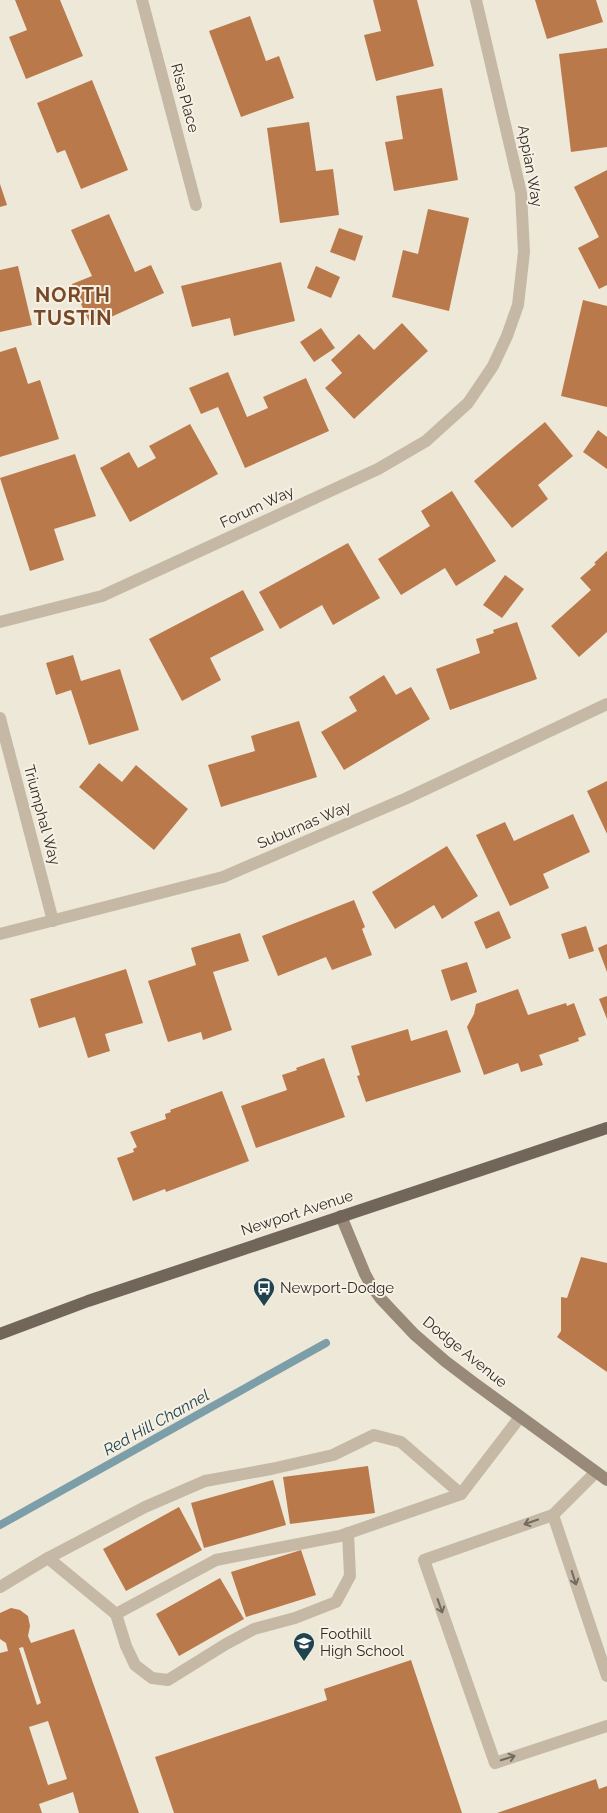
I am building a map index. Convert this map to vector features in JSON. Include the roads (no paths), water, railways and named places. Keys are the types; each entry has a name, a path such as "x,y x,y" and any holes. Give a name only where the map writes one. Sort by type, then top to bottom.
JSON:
{"main road":[{"name":"Newport Avenue","path":"0,1334 88,1300 607,1128"}],"street":[{"name":"Risa Place","path":"142,0 196,205"},
{"name":"Appian Way","path":"476,0 521,193 524,252 518,305 507,336 493,366"},
{"name":"Forum Way","path":"0,622 102,596 378,469 426,441 468,403 493,366"},
{"name":"Suburnas Way","path":"0,934 223,877 407,798 607,704"},
{"name":"Triumphal Way","path":"0,718 53,920"},
{"name":"Dodge Avenue","path":"341,1216 364,1274 382,1299 414,1334 445,1361 607,1480"},
{"path":"116,1614 216,1560 340,1536 461,1494 520,1417"},
{"path":"0,1587 48,1558 145,1507 205,1481 333,1455 374,1434 401,1442 461,1494"},
{"path":"596,1472 553,1515 424,1560 495,1762 607,1726"},
{"path":"553,1515 607,1676"},
{"path":"48,1558 116,1614 126,1646 135,1664 152,1678 168,1680 226,1644 254,1630 295,1618 336,1602 350,1576 348,1533"}],"waterway":[{"name":"Red Hill Channel","path":"0,1525 326,1343"}],"place":[{"name":"Newport-Dodge","path":"264,1307"},
{"name":"Foothill High School","path":"304,1662"}],"district":[{"name":"NORTH TUSTIN","path":"73,306"}]}
